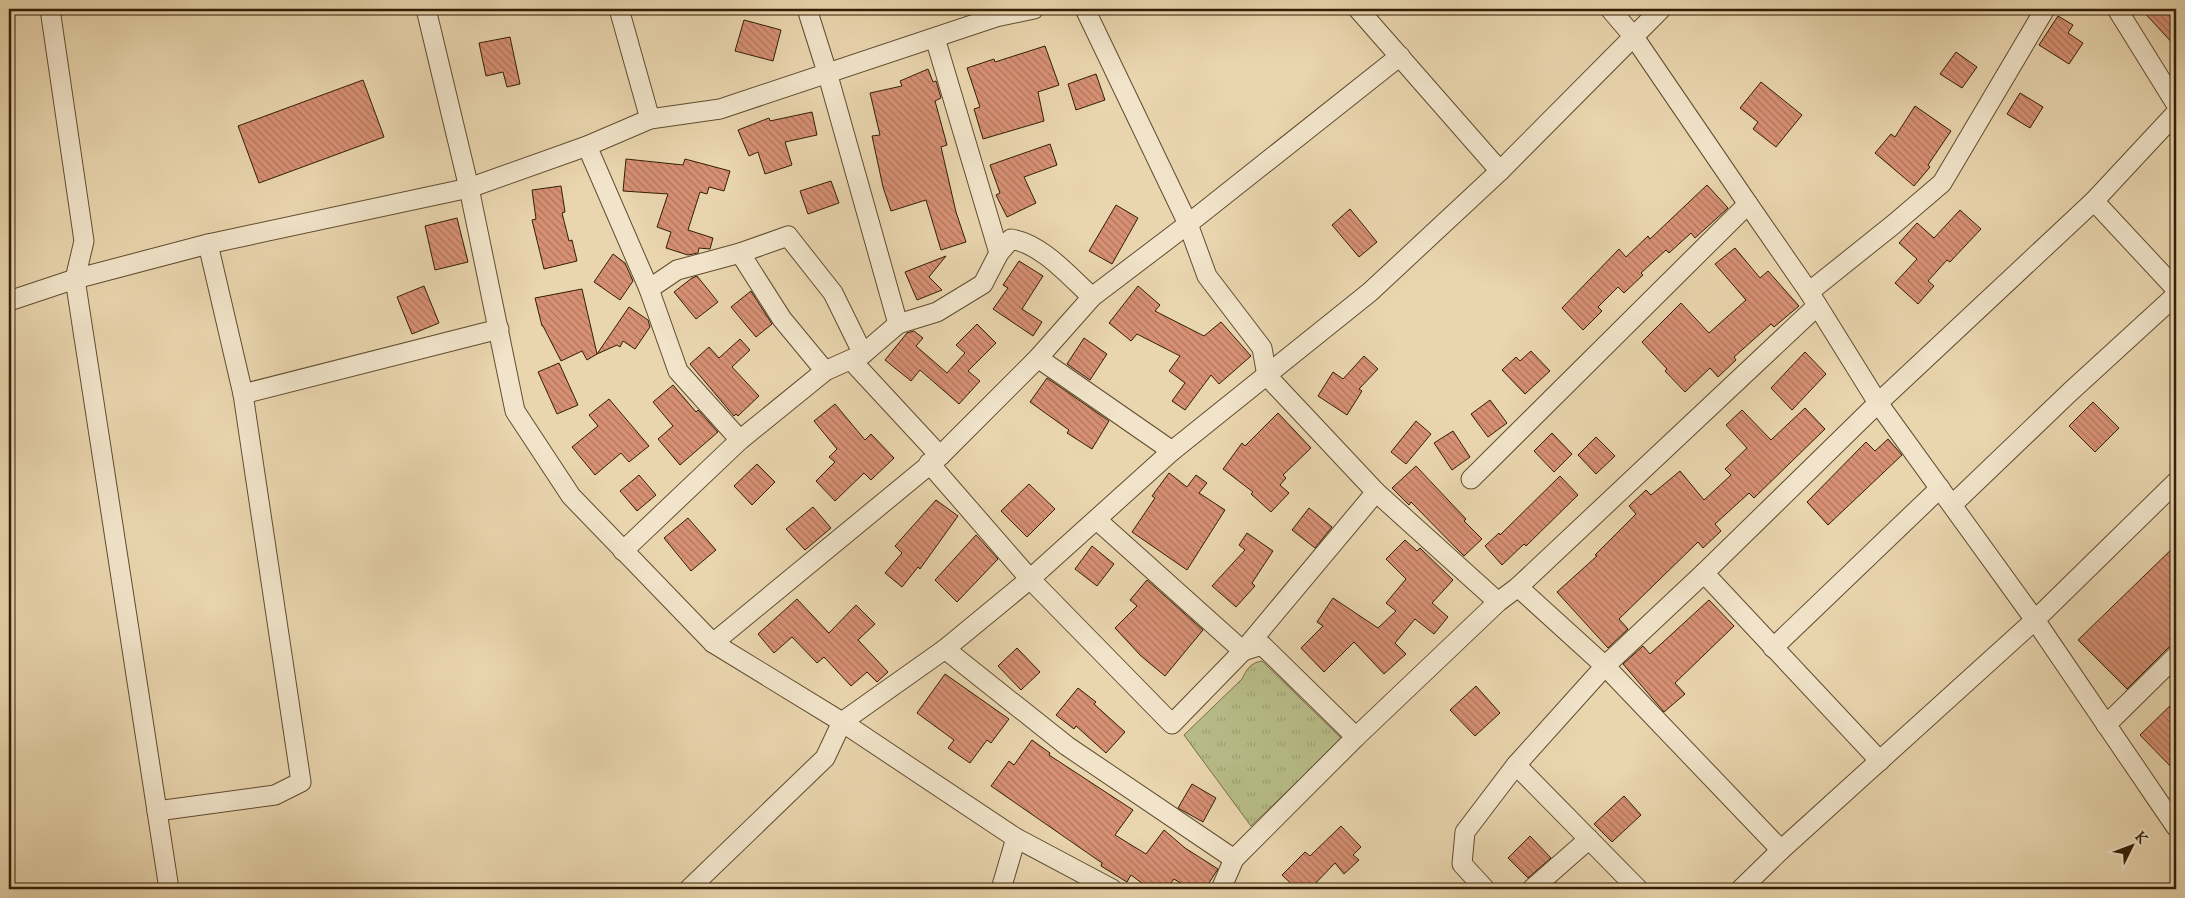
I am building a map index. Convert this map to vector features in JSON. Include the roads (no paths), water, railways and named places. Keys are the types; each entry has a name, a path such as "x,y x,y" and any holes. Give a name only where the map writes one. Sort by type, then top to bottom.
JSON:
{"street":[{"path":"50,9 84,241 76,279 169,889"},
{"path":"426,9 469,188 515,411 571,496 713,643 842,722 1016,838 1112,889"},
{"path":"619,9 650,119"},
{"path":"807,9 827,72 898,324"},
{"path":"9,301 76,279 208,244 469,188 587,146 650,119 720,109 827,72 935,38 995,13 1034,9"},
{"path":"1085,9 1188,224 1207,276 1262,348 1267,376 1376,492 1498,602"},
{"path":"1358,9 1500,170"},
{"path":"1610,9 1634,37 1813,299 1878,403 2035,620 2106,725 2174,819"},
{"path":"689,889 825,758 842,722 945,649 1030,579 1172,451 1370,292 1500,170 1661,9"},
{"path":"1221,889 1234,859 1356,737 1498,602 1518,587 1813,299 1942,182 2045,9"},
{"path":"2119,9 2176,104"},
{"path":"935,38 999,253"},
{"path":"713,643 934,460 1038,358 1092,296 1188,224 1400,56"},
{"path":"1485,889 1462,864 1465,832 1516,765 1605,666 1704,573 1878,403 2094,202 2176,114"},
{"path":"587,146 649,289 678,371 740,440"},
{"path":"2094,202 2176,289"},
{"path":"1471,479 1748,204"},
{"path":"649,289 677,270 740,253 788,236 833,293 857,357 934,460 1030,579 1172,724 1243,651 1376,492"},
{"path":"623,551 740,440 825,371 857,357 898,324 937,312 983,284 999,253 1011,239 1024,241 1049,259 1092,296"},
{"path":"157,811 276,795 301,782 243,394 208,244"},
{"path":"740,253 782,319 825,371"},
{"path":"1952,504 2070,392 2176,296"},
{"path":"243,394 499,330"},
{"path":"1038,358 1172,451"},
{"path":"1741,889 1781,850 2035,620 2176,482"},
{"path":"1773,648 1940,488"},
{"path":"1097,520 1243,651"},
{"path":"1704,573 1880,761"},
{"path":"1518,587 1605,666 1781,850"},
{"path":"1243,651 1262,645 1356,737"},
{"path":"945,649 1067,746 1234,859"},
{"path":"2106,725 2176,656"},
{"path":"1516,765 1638,889"},
{"path":"1001,889 1016,838"},
{"path":"1532,889 1589,839"}]}
